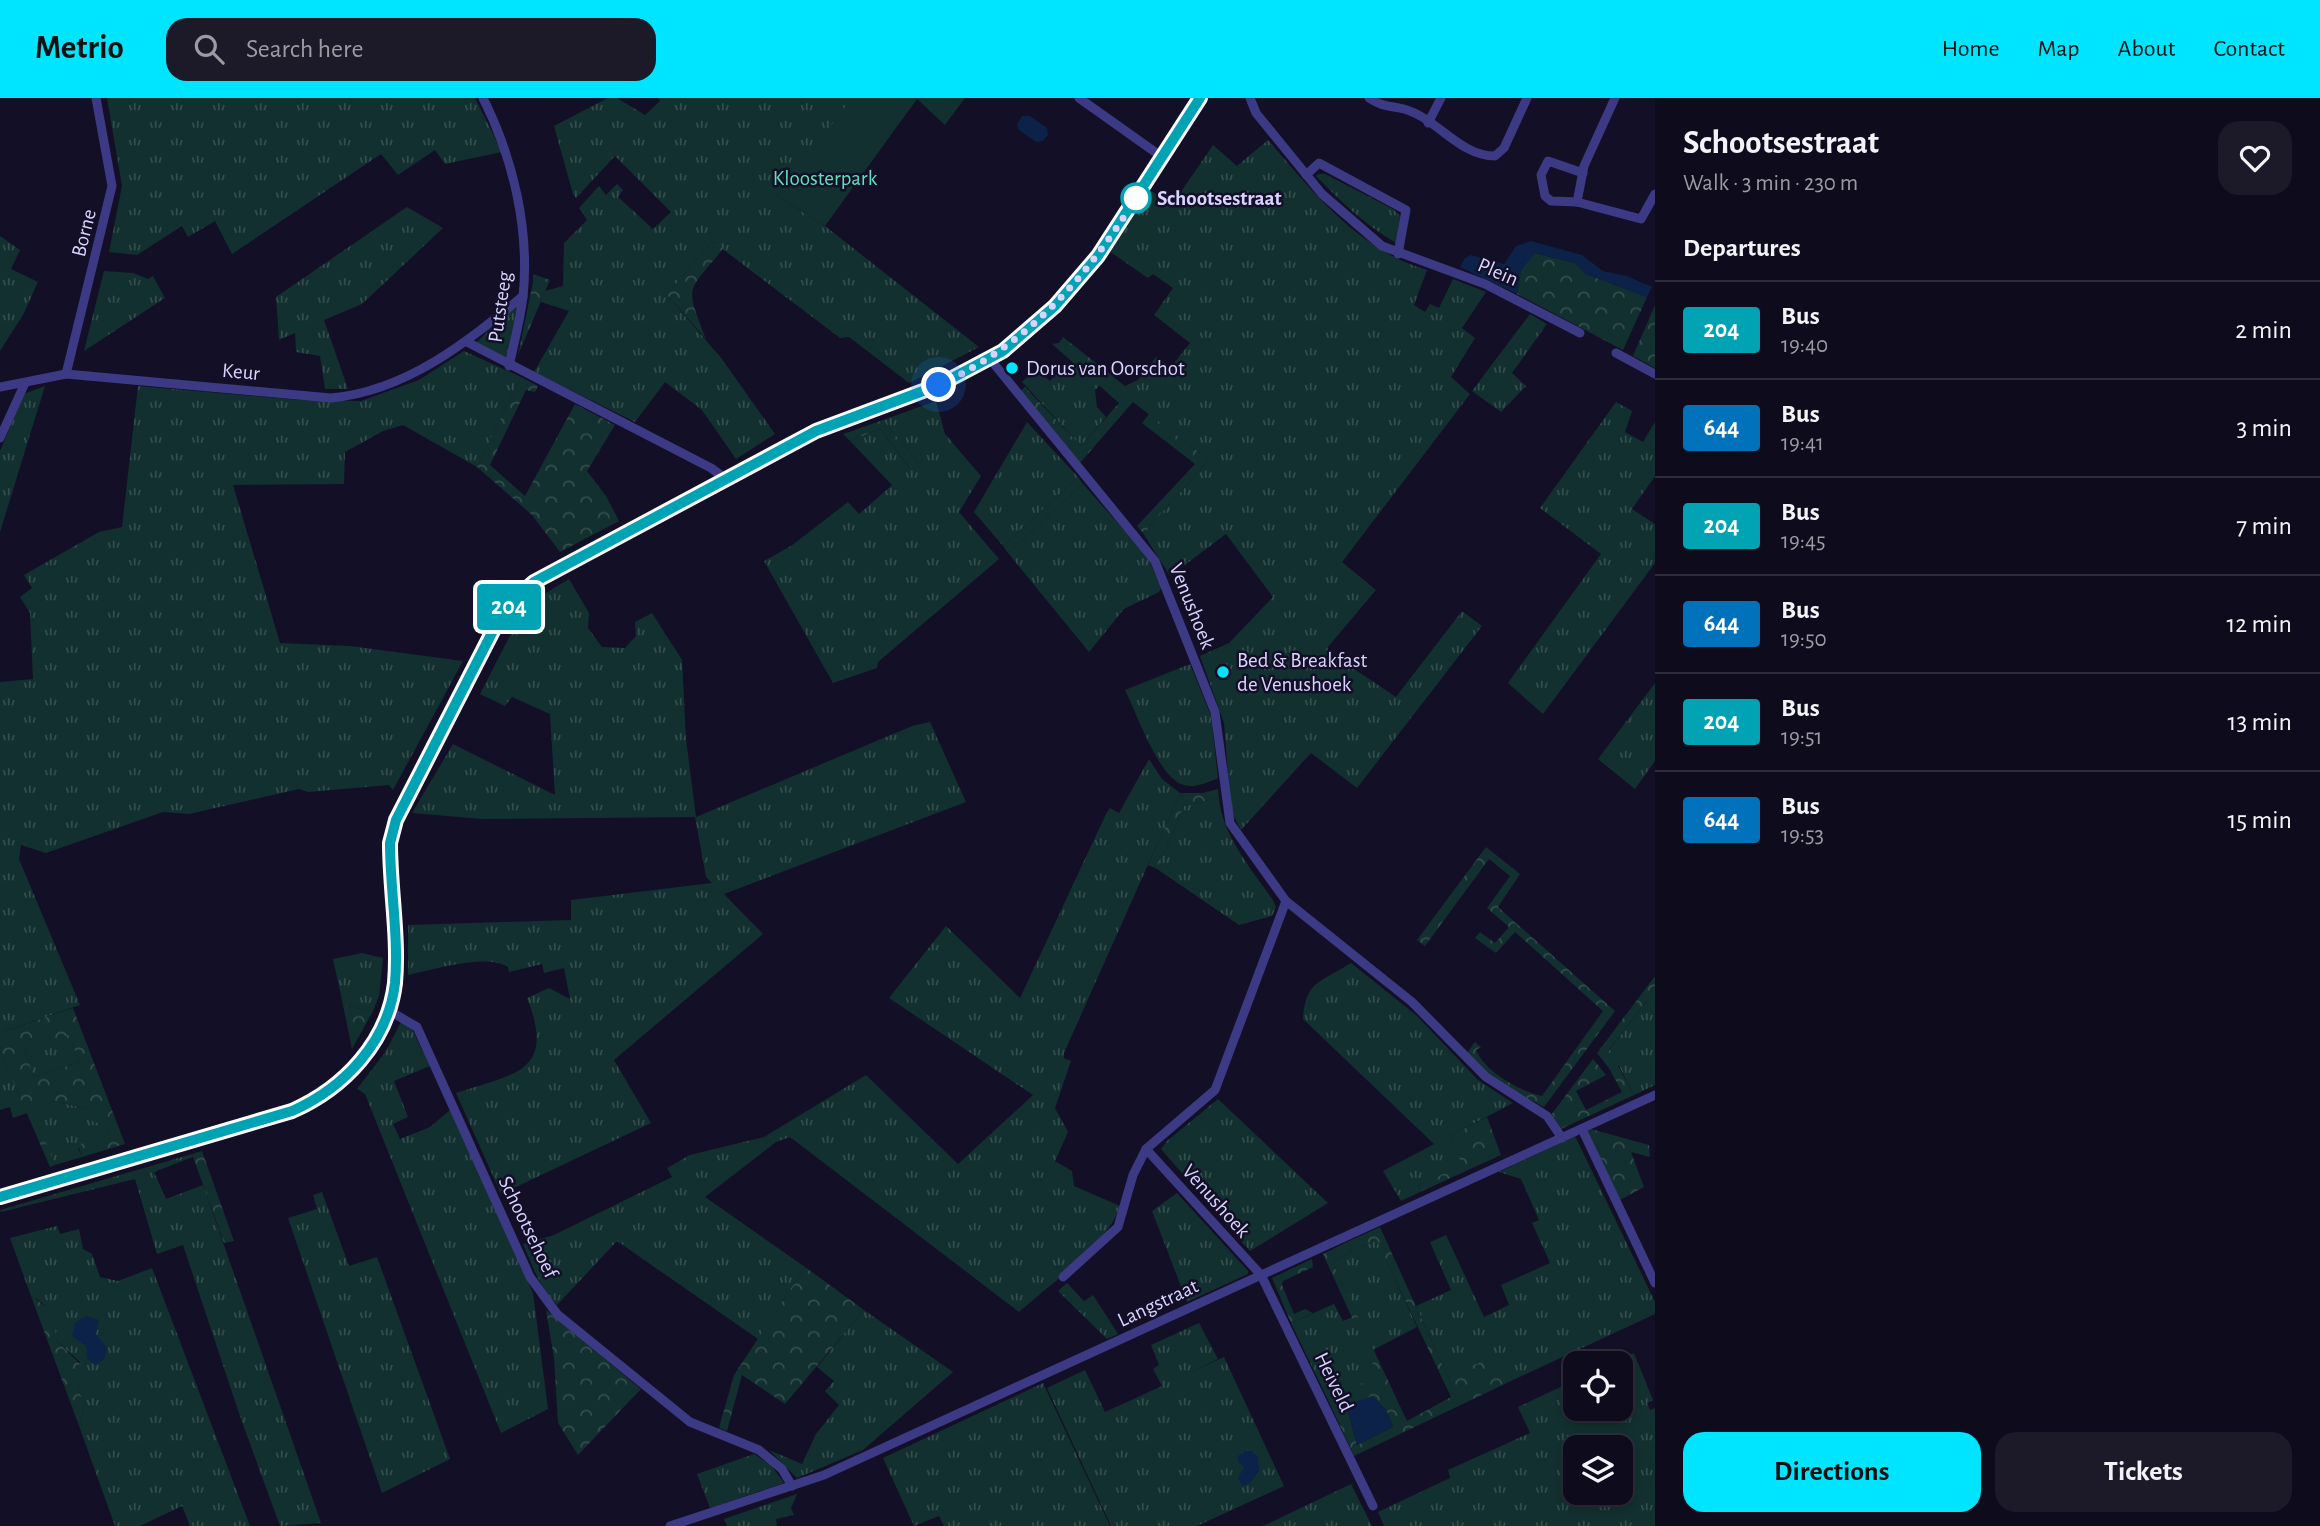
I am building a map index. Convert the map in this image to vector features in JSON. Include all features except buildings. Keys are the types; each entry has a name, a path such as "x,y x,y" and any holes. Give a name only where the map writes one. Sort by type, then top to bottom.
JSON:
{"main road":[{"path":"0,1197 306,1104 351,1072 378,1034 388,1010 395,981 390,843 396,820 497,623 518,596 534,582 816,431 939,385 990,359 1035,324 1098,256 1200,98"}],"street":[{"name":"Borne","path":"66,374 112,186 96,98"},
{"name":"Putsteeg","path":"483,98 507,155 519,205 524,270 523,296 509,366 711,468 726,479"},
{"path":"1079,98 1162,157"},
{"name":"Plein","path":"1250,98 1256,113 1306,175 1350,221 1382,246 1485,284 1580,333"},
{"path":"1369,98 1384,108 1405,109 1464,147 1495,156 1504,148 1527,98"},
{"path":"1429,123 1441,98"},
{"path":"1577,202 1583,173 1615,98"},
{"path":"1583,173 1548,161 1541,175 1545,196 1551,201 1577,202 1641,219 1655,194"},
{"path":"1306,175 1319,163 1406,210 1398,254"},
{"name":"Keur","path":"0,387 66,374 331,398 358,396 386,387 467,342 523,296"},
{"path":"467,342 509,366"},
{"path":"1616,353 1655,374"},
{"name":"Venushoek","path":"990,359 1155,562 1214,712 1230,823 1286,901 1412,1002 1486,1077 1547,1116 1562,1138"},
{"path":"0,438 25,383"},
{"path":"1063,1277 1118,1227 1133,1175 1146,1149 1214,1090 1286,901"},
{"name":"Schootsehoef","path":"388,1010 417,1027 530,1277 547,1304 690,1422 759,1450 782,1469 792,1486"},
{"name":"Langstraat","path":"670,1526 824,1475 1655,1095"},
{"path":"1582,1129 1655,1283"},
{"name":"Venushoek","path":"1146,1149 1261,1275"},
{"name":"Heiveld","path":"1261,1275 1373,1506"}],"green space":[{"path":"107,98 475,98 502,152 445,164 435,150 398,175 381,154 232,254 215,221 188,237 182,226 137,255 109,252 122,186"},
{"path":"608,98 617,98 645,115 660,101 658,98 853,98 777,196 825,226 979,347 909,383 849,337 840,338 712,241 667,295 722,359 775,434 736,459 702,410 665,382 635,422 534,372 569,311 541,302 545,291 563,286 564,243 587,220 579,208 599,186 606,195 617,184 623,190 618,197 653,229 671,212 615,156 576,198 573,194 554,126"},
{"name":"Kloosterpark","path":"852,98 965,98 945,125 917,99 825,226 777,196"},
{"path":"1268,140 1320,199 1358,234 1402,261 1427,270 1414,305 1425,312 1430,304 1439,308 1453,279 1486,292 1462,328 1475,338 1451,377 1470,394 1342,562 1376,590 1327,648 1333,655 1396,697 1462,611 1482,626 1357,788 1311,753 1241,830 1231,811 1224,723 1200,656 1229,643 1273,597 1226,534 1170,576 1143,533 1209,460 1121,393 1125,386 1138,380 1156,357 1171,367 1190,343 1154,315 1173,288 1153,274 1148,278 1109,251 1150,190 1172,205 1213,145 1237,166"},
{"path":"1325,174 1393,209 1400,216 1396,243 1344,204 1316,176"},
{"path":"407,207 443,228 362,304 324,320 348,389 325,389 320,356 296,352 295,333 279,340 276,297"},
{"path":"0,236 20,250 11,269 38,282 23,315 0,351"},
{"path":"712,241 723,249 696,283 692,298 706,339 667,295"},
{"path":"1534,253 1575,263 1586,274 1647,297 1623,350 1517,294 1521,270"},
{"path":"104,271 133,273 148,279 153,276 165,298 84,351"},
{"path":"533,274 550,280 518,355 533,282"},
{"path":"519,300 507,358 476,343"},
{"path":"1655,305 1655,368 1633,356"},
{"path":"1530,314 1547,324 1512,373 1526,386 1501,412 1472,391"},
{"path":"1063,337 1125,386 1122,393 1133,402 1080,463 1018,393 1025,387 1081,446 1119,403 1052,344 1059,343"},
{"path":"464,351 521,377 477,467 403,425 383,431 345,452 344,484 233,485 280,643 350,646 463,661 393,790 389,785 308,792 299,789 189,814 163,812 46,853 21,845 19,859 80,1005 0,1033 0,682 33,679 30,613 20,597 32,588 24,575 99,532 122,527 138,386 300,400 361,401 419,380"},
{"path":"1074,362 1100,385 1095,390 1097,407 1106,417 1081,446 1022,382 1036,369 1050,381 1062,367 1067,370"},
{"path":"521,377 538,386 535,392 526,390 490,465 525,496 575,404 615,425 587,471 606,496 619,521 560,552 532,515 477,467"},
{"path":"45,386 0,532 0,451 24,394"},
{"path":"936,401 945,434 981,476 959,512 999,559 878,662 877,668 833,683 764,561 791,546 848,502 859,514 892,485 850,441 880,429 910,468 918,462 883,420"},
{"path":"1616,402 1632,411 1625,432 1643,442 1655,422 1655,476 1632,509 1655,524 1655,563 1543,714 1508,683 1601,554 1540,508"},
{"path":"1149,414 1209,460 1143,533 1137,526 1195,464 1142,423"},
{"path":"883,420 918,462 911,469 880,429 850,441 843,434"},
{"path":"1027,422 1078,477 1003,546 974,512"},
{"path":"1078,477 1083,484 1008,553 1003,546"},
{"path":"1083,484 1148,557 1161,588 1159,592 1124,609 1089,652 1008,553"},
{"path":"569,579 589,613 588,628 602,647 625,648 636,636 635,622 652,613 682,660 686,739 696,817 912,726 930,722 966,802 724,894 763,934 614,1060 651,1123 501,1194 456,1093 511,1074 533,1056 537,1042 535,1023 527,998 549,988 570,999 564,968 544,973 542,964 509,972 508,967 498,963 473,962 408,975 408,925 571,920 571,900 712,883 706,877 695,817 482,819 412,813 453,744 555,795 550,714 512,697 505,706 480,694 519,618 536,599"},
{"path":"1190,664 1211,716 1218,778 1195,786 1181,784 1164,769 1148,742 1125,690"},
{"path":"1655,683 1655,761 1635,789 1598,759"},
{"path":"1149,759 1162,779 1180,793 1064,1053 1064,1058 1071,1061 1055,1108 1068,1132 1055,1161 1072,1171 1074,1186 1120,1206 1104,1235 1076,1263 1019,1312 790,1137 776,1142 705,1197 805,1267 758,1339 617,1241 557,1305 541,1284 523,1244 554,1235 672,1177 667,1168 690,1155 764,1137 866,1075 958,1164 1033,1095 889,998 946,926 1020,998 1106,814 1110,808 1119,813"},
{"path":"1218,789 1219,798 1184,806 1157,869 1148,865 1180,793 1203,793"},
{"path":"1219,798 1221,812 1232,839 1273,900 1276,907 1272,916 1239,925 1157,869 1184,806"},
{"path":"1486,847 1520,874 1498,907 1615,1011 1544,1107 1495,1081 1467,1053 1475,1042 1481,1047 1476,1050 1480,1058 1495,1073 1524,1090 1542,1096 1603,1011 1515,932 1496,953 1475,938 1480,932 1495,943 1509,927 1487,908 1510,876 1489,859 1425,946 1417,940"},
{"path":"362,953 383,958 379,996 373,1011 343,1005 333,959"},
{"path":"1351,963 1416,1015 1478,1080 1513,1103 1450,1136 1463,1165 1418,1186 1420,1192 1401,1201 1383,1171 1434,1144 1303,1019 1307,997 1316,984"},
{"path":"1655,976 1655,1015 1646,1002 1608,1051 1615,1062 1608,1067 1597,1053"},
{"path":"1646,1002 1655,1015 1655,1085 1634,1095 1619,1066 1610,1070 1608,1067 1614,1062 1607,1053"},
{"path":"343,1005 373,1011 352,1049"},
{"path":"73,1008 125,1144 82,1157 78,1145 109,1134 106,1124 93,1122 84,1108 53,1101 34,1113 55,1165 50,1167 0,1051 0,1033","holes":["69,1035 79,1062 34,1077 24,1050"]},
{"path":"401,1022 410,1025 430,1066 394,1081 408,1117 393,1124 400,1139 430,1127 450,1110 533,1293 548,1409 501,1433 365,1094 357,1089 386,1051"},
{"path":"69,1034 79,1062 34,1077 24,1050"},
{"path":"0,1051 27,1113 13,1118 10,1107 0,1110"},
{"path":"1593,1059 1606,1075 1576,1091 1586,1110 1622,1092 1610,1070 1618,1066 1634,1095 1561,1129 1551,1115"},
{"path":"1218,1099 1328,1203 1250,1251 1161,1149"},
{"path":"53,1101 84,1108 106,1124 109,1134 78,1148 82,1157 55,1165 33,1113"},
{"path":"1487,1117 1501,1155 1420,1192 1418,1186 1462,1165 1450,1136"},
{"path":"1591,1129 1649,1145 1650,1157 1631,1152 1644,1187 1620,1200 1588,1131"},
{"path":"1575,1136 1655,1302 1655,1314 1575,1351 1563,1351 1563,1357 1513,1380 1501,1354 1448,1377 1416,1306 1451,1290 1430,1242 1446,1235 1484,1317 1509,1305 1501,1285 1550,1263 1532,1223 1539,1220 1521,1179 1499,1172"},
{"path":"202,1151 234,1241 224,1243 192,1154"},
{"path":"192,1154 193,1157 154,1172 166,1199 203,1185 321,1523 280,1526 183,1245 157,1254 135,1179 1,1212 0,1210"},
{"path":"322,1192 349,1266 377,1257 450,1459 382,1493 288,1218 317,1209 313,1195"},
{"path":"1177,1193 1248,1271 1248,1274 1187,1302 1152,1211"},
{"path":"57,1226 60,1234 79,1229 83,1249 92,1254 100,1277 118,1281 152,1268 250,1526 190,1526 182,1506 140,1526 115,1526 79,1426 85,1404 79,1391 80,1362 57,1341 48,1310 31,1296 10,1238"},
{"path":"1380,1227 1448,1377 1501,1353 1513,1380 1354,1456 1328,1400 1378,1375 1323,1254 1347,1242 1352,1251 1333,1263 1407,1421 1451,1397 1377,1241 1362,1246 1358,1237","holes":["1372,1396 1386,1410 1393,1427 1357,1445 1348,1411"]},
{"path":"1358,1237 1363,1246 1377,1240 1417,1327 1373,1350 1333,1263 1352,1251 1347,1242"},
{"path":"1312,1259 1313,1267 1283,1281 1282,1285 1294,1314 1305,1309 1313,1313 1291,1323 1272,1278"},
{"path":"805,1267 864,1310 785,1404 742,1375 727,1431 719,1428 734,1375"},
{"path":"1067,1283 1084,1301 1093,1295 1118,1334 1107,1339 1058,1291"},
{"path":"31,1296 52,1311 57,1341 82,1366 79,1391 85,1404 79,1426"},
{"path":"1334,1304 1343,1321 1352,1317 1379,1375 1328,1400 1291,1323"},
{"path":"546,1310 641,1389 578,1455 558,1423 554,1358"},
{"path":"864,1310 953,1372 863,1450 797,1478 769,1450 802,1464 816,1434 839,1405 825,1391 834,1381 817,1367"},
{"path":"1199,1323 1218,1359 1189,1373 1224,1357 1284,1486 1197,1526 1111,1526 1047,1388 1085,1370 1105,1412 1162,1386 1153,1369 1159,1365 1151,1345"},
{"path":"1634,1353 1653,1400 1647,1403 1650,1410 1655,1408 1655,1526 1384,1526 1378,1512 1450,1478 1448,1470 1530,1433 1518,1407 1563,1386 1563,1421 1633,1421"},
{"path":"1043,1383 1110,1526 944,1526 939,1516 914,1526 883,1458"},
{"path":"754,1454 771,1465 784,1483 710,1508 697,1474"},
{"path":"1351,1484 1372,1526 1263,1526"},
{"path":"797,1494 791,1508 794,1515 776,1519 777,1526 727,1526 724,1519"}],"water":[{"path":"1022,116 1030,116 1047,128 1048,135 1043,141 1036,142 1019,130 1017,124"},
{"path":"1531,241 1582,255 1603,271 1627,276 1652,287 1647,297 1586,274 1575,263 1535,253 1521,270 1517,294 1460,267 1465,258 1471,255 1504,264 1516,246"},
{"path":"86,1316 99,1320 96,1334 107,1348 104,1359 95,1365 88,1360 86,1346 72,1336 75,1323"},
{"path":"1372,1396 1386,1410 1393,1427 1357,1445 1348,1411 1355,1402"},
{"path":"1245,1451 1252,1451 1258,1457 1259,1471 1249,1484 1242,1486 1238,1478 1244,1468 1238,1461 1238,1456"}],"bus line":[{"name":"204","path":"0,1197 292,1111 319,1097 351,1072 378,1034 393,993 395,972 390,843 396,820 497,623 518,596 534,582 816,431 939,385 1003,351 1055,306 1098,256 1200,98"}],"place":[{"name":"Schootsestraat","path":"1136,198"},
{"name":"Dorus van Oorschot","path":"1012,368"},
{"name":"Bed & Breakfast de Venushoek","path":"1223,672"}],"route":[{"path":"939,385 990,359 1018,339 1055,306 1098,256 1136,198"}]}
